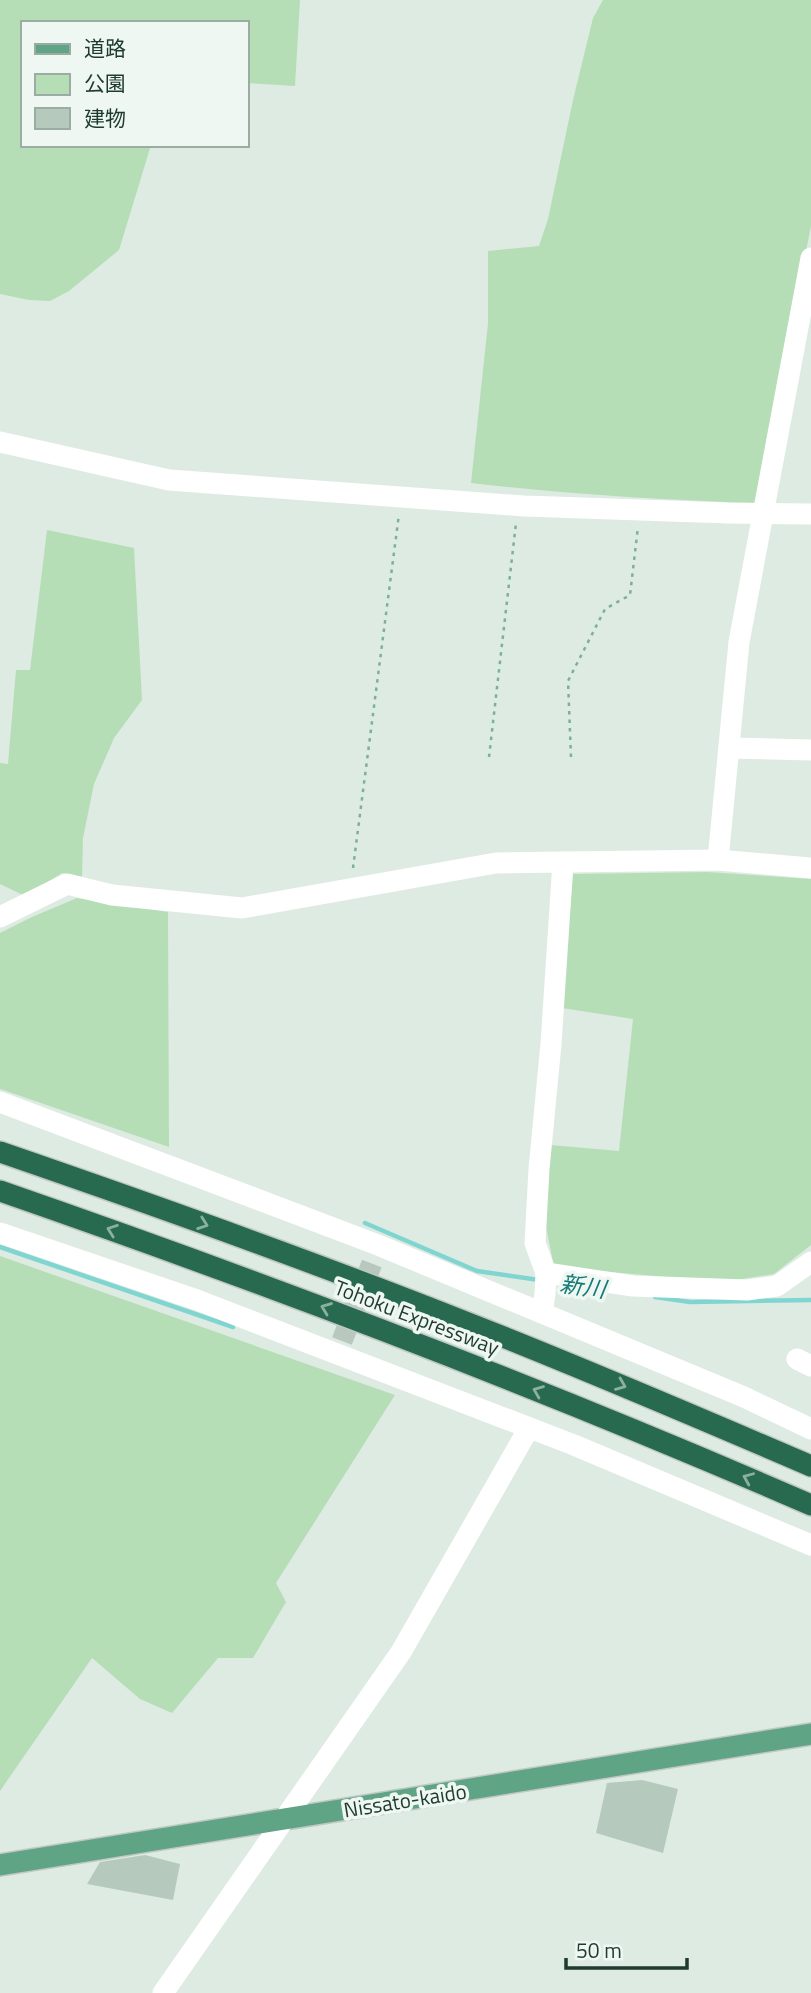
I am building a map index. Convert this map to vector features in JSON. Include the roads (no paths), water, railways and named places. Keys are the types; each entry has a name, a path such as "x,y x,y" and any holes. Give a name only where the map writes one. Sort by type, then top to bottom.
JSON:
{"highway":[{"name":"Tohoku Expressway","path":"0,1152 468,1323 811,1466"},
{"name":"Tohoku Expressway","path":"0,1191 279,1290 455,1357 811,1505"}],"main road":[{"name":"Nissato-kaido","path":"0,1865 811,1734"}],"street":[{"path":"718,860 739,642 811,258"},
{"path":"0,442 169,480 517,505 811,514"},
{"path":"729,748 811,750"},
{"path":"0,917 67,884 112,895 242,908 496,863 718,860 811,868"},
{"path":"544,1293 535,1243 563,862"},
{"path":"0,1102 375,1254 544,1293 811,1429"},
{"path":"0,1233 340,1348 811,1545"},
{"path":"544,1293 634,1286 747,1290 777,1286 811,1262"},
{"path":"163,1993 401,1652 529,1428"}],"waterway":[{"name":"新川","path":"365,1223 477,1271 539,1280"},
{"name":"新川","path":"0,1247 233,1327"},
{"name":"新川","path":"655,1297 690,1302 811,1300"}],"tunnel":[{"path":"342,1341 372,1263"}]}
